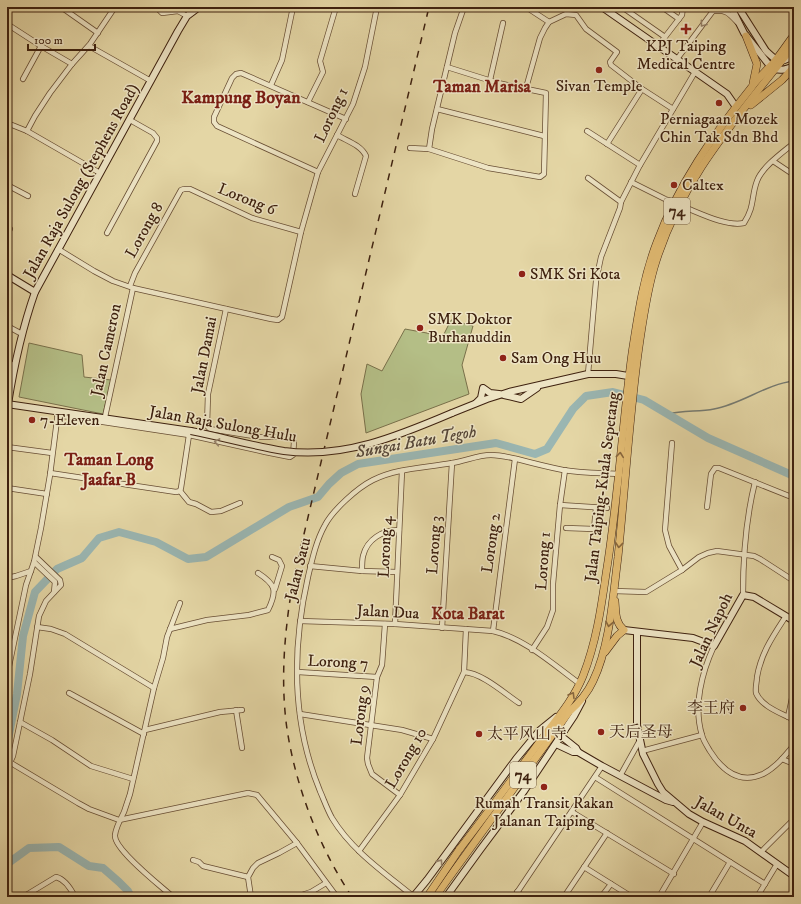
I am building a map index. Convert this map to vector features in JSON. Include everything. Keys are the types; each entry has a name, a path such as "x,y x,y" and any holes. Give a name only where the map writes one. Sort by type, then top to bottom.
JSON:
{"main road":[{"name":"74","path":"779,61 794,35"},
{"path":"746,36 757,64 753,85"},
{"name":"74","path":"773,68 794,45"},
{"path":"736,118 782,80 794,67"},
{"name":"Jalan Taiping-Kuala Sepetang","path":"435,897 462,852 539,742 561,714 580,684 592,649 598,624 614,522 618,474 632,380 648,292 664,240 676,204 692,169 736,106 753,85 773,68"},
{"name":"Jalan Taiping-Kuala Sepetang","path":"676,204 773,68"},
{"name":"Jalan Taiping-Kuala Sepetang","path":"428,897 569,712 583,698 594,680 602,658 614,591 629,401"},
{"path":"602,658 617,636 624,630 618,623 614,591"},
{"path":"592,649 600,644 604,648"}],"street":[{"path":"61,7 98,33"},
{"path":"27,131 50,93 72,64 89,46 115,7"},
{"path":"156,7 162,13 178,11 188,16"},
{"name":"Jalan Raja Sulong (Stephens Road)","path":"8,404 14,365 35,292 178,31 188,16 199,7"},
{"path":"271,85 282,60 294,7"},
{"path":"308,102 322,72 320,62 336,7"},
{"name":"Lorong 1","path":"226,308 271,319 278,320 282,317 301,232 318,172 353,104 365,67 377,7"},
{"path":"428,149 455,33 464,7"},
{"path":"526,7 549,22"},
{"path":"602,7 727,94 736,106"},
{"path":"622,7 665,37"},
{"path":"662,7 679,19"},
{"path":"658,46 682,15 682,7"},
{"path":"677,59 711,9 717,7"},
{"path":"731,7 746,36 773,68 784,70 794,67"},
{"path":"738,7 766,51 779,61 783,62 794,55"},
{"path":"711,9 723,10 727,12 742,28"},
{"path":"526,88 540,38 549,22 566,14 576,15 586,29 617,52 610,62 611,65 642,89 673,109"},
{"path":"490,80 503,23"},
{"path":"7,24 72,64"},
{"path":"23,78 41,46"},
{"path":"89,46 151,81"},
{"path":"410,148 428,149 488,168 540,177 544,174 546,93 490,80 448,67"},
{"path":"588,374 596,281 601,257 621,202 640,165 695,72"},
{"path":"318,172 217,126 214,122 214,117 232,78 236,74 240,73 271,85 346,119"},
{"path":"607,144 642,89"},
{"path":"437,109 544,136"},
{"path":"108,233 157,138 130,120"},
{"path":"7,123 27,131 100,173"},
{"path":"587,131 640,165"},
{"path":"337,136 359,148 366,156 356,194"},
{"path":"632,182 676,204 725,222 736,224 744,223 752,209 756,182 760,173 794,143"},
{"path":"773,161 794,175"},
{"path":"588,178 621,202"},
{"path":"7,185 28,196"},
{"name":"Lorong 6","path":"184,188 252,218 301,232"},
{"name":"Lorong 8","path":"131,287 135,273 181,190 184,188"},
{"path":"58,249 100,275 113,281 131,287 226,308"},
{"path":"7,275 35,292"},
{"name":"Jalan Cameron","path":"105,417 131,287"},
{"name":"Jalan Damai","path":"190,433 284,456 290,457 294,455 295,452 294,442 290,437 259,437 210,429 208,426 208,394 226,308"},
{"path":"7,326 22,334"},
{"path":"7,364 14,365"},
{"path":"474,404 481,398 483,388 490,393 509,392 588,374 632,380"},
{"path":"501,395 521,398 530,391 544,385"},
{"name":"Jalan Raja Sulong Hulu","path":"8,404 58,413 105,417 286,451 332,452 380,441 474,404 509,392"},
{"path":"7,676 9,657 25,591 35,559 47,494 58,413 190,433 180,491 189,502 211,512 221,511 240,503"},
{"path":"672,444 665,530 669,546 682,570"},
{"path":"7,446 52,453"},
{"name":"Jalan Satu","path":"415,896 359,851 345,836 326,805 317,783 304,740 298,692 297,647 310,566 324,526 338,508 362,487 373,480 402,471 491,455 504,456 565,470 618,474"},
{"name":"Lorong 2","path":"493,631 515,459"},
{"name":"Lorong 3","path":"442,628 452,463"},
{"path":"707,507 711,474 713,470 718,468 794,498"},
{"name":"Lorong 1","path":"532,650 547,627 552,610 560,506 565,470"},
{"name":"Lorong 4","path":"395,624 402,471"},
{"path":"50,473 176,492 180,491"},
{"name":"Jalan Napoh","path":"755,482 744,554 742,594 705,665 700,689 699,715 702,735 715,759 729,773 737,777 753,777 763,774 782,759 794,745"},
{"path":"7,488 47,494"},
{"path":"560,506 606,508"},
{"path":"566,528 594,529 596,508"},
{"path":"362,571 363,556 365,550 371,542 383,532 399,530"},
{"path":"614,591 646,592 682,570 699,557 717,551 744,554 760,558 794,581"},
{"path":"170,629 207,620 268,610 282,566 279,560 272,557"},
{"path":"7,769 11,762 20,722 30,674 37,627 43,606 60,585 58,581 35,559"},
{"path":"310,566 362,571 397,572"},
{"path":"7,578 31,571"},
{"path":"258,573 268,579 273,585 274,590"},
{"path":"742,594 754,597 794,621"},
{"path":"173,897 143,872 119,847 114,836 119,820 125,810 145,732 154,688 170,629 180,603"},
{"path":"786,616 763,654 758,669 755,689 757,696 771,708 794,720"},
{"name":"Jalan Dua","path":"300,621 395,624 493,631 504,634 532,650 580,684"},
{"name":"Lorong 9","path":"385,624 382,665 378,677 367,758 372,774 400,795"},
{"path":"37,627 51,629 65,634 154,688"},
{"name":"Lorong 10","path":"359,851 400,795 433,739 464,672 466,629"},
{"path":"624,630 693,638 714,646"},
{"name":"Jalan Unta","path":"637,632 637,725 642,751 663,792 689,814 703,822 734,835 794,876"},
{"name":"Lorong 7","path":"298,672 378,677"},
{"path":"464,672 471,672 480,677 519,703"},
{"path":"788,717 794,689"},
{"path":"69,693 145,732 220,712 242,710"},
{"path":"446,897 524,791 574,716 583,698"},
{"path":"236,710 242,748"},
{"path":"300,714 402,730 433,739"},
{"path":"415,896 516,759 540,730 561,714"},
{"path":"20,722 52,740 90,766 133,779"},
{"path":"642,751 702,735"},
{"path":"561,736 576,748 578,752"},
{"path":"620,776 640,740"},
{"path":"556,744 573,752 578,752 620,776 666,800 675,803"},
{"path":"782,759 794,764"},
{"path":"11,762 89,809 119,820 248,793 257,795 297,843 337,897"},
{"path":"514,897 602,766"},
{"path":"595,777 765,884"},
{"path":"648,790 663,792"},
{"path":"572,812 674,874"},
{"path":"761,852 794,819"},
{"path":"659,897 674,874 703,822"},
{"path":"564,897 607,833"},
{"path":"251,897 248,877 258,863 297,843"},
{"path":"193,860 199,862 203,866 248,877"},
{"path":"709,897 730,862"},
{"path":"757,897 777,864"},
{"path":"584,868 632,897"},
{"path":"23,897 56,877 61,878 65,882 75,897"},
{"path":"296,897 311,892 326,883"},
{"path":"601,897 610,884"},
{"path":"517,892 524,897"},
{"path":"415,896 428,897"}],"green space":[{"path":"451,320 473,326 462,365 469,394 366,433 361,394 367,364 382,371 405,329 443,336"},
{"path":"29,343 82,355 84,377 111,380 103,414 19,397"}],"waterway":[{"path":"668,414 708,410 724,406 774,386 794,381"},
{"name":"Sungai Batu Tegoh","path":"7,744 17,694 23,636 35,592 57,569 82,558 99,538 119,532 156,542 188,559 206,557 289,507 318,497 341,473 358,464 496,443 535,454 547,449 573,409 586,396 613,392 644,400 708,438 794,476"},
{"path":"7,864 29,848 59,847 89,866 103,868 128,891 131,897"}],"railway":[{"path":"352,897 340,878 319,837 310,816 296,773 287,729 284,702 284,662 286,636 290,601 299,556 429,7"}],"place":[{"name":"KPJ Taiping Medical Centre","path":"686,29"},
{"name":"Sivan Temple","path":"599,70"},
{"name":"Perniagaan Mozek Chin Tak Sdn Bhd","path":"719,103"},
{"name":"Caltex","path":"674,185"},
{"name":"SMK Sri Kota","path":"522,274"},
{"name":"SMK Doktor Burhanuddin","path":"420,328"},
{"name":"Sam Ong Huu","path":"503,358"},
{"name":"7-Eleven","path":"32,420"},
{"name":"李王府","path":"743,708"},
{"name":"天后圣母","path":"601,732"},
{"name":"太平风山寺","path":"479,734"},
{"name":"Rumah Transit Rakan Jalanan Taiping","path":"544,787"}],"district":[{"name":"Taman Marisa","path":"482,87"},
{"name":"Kampung Boyan","path":"241,98"},
{"name":"Taman Long Jaafar B","path":"109,470"},
{"name":"Kota Barat","path":"468,614"}]}
